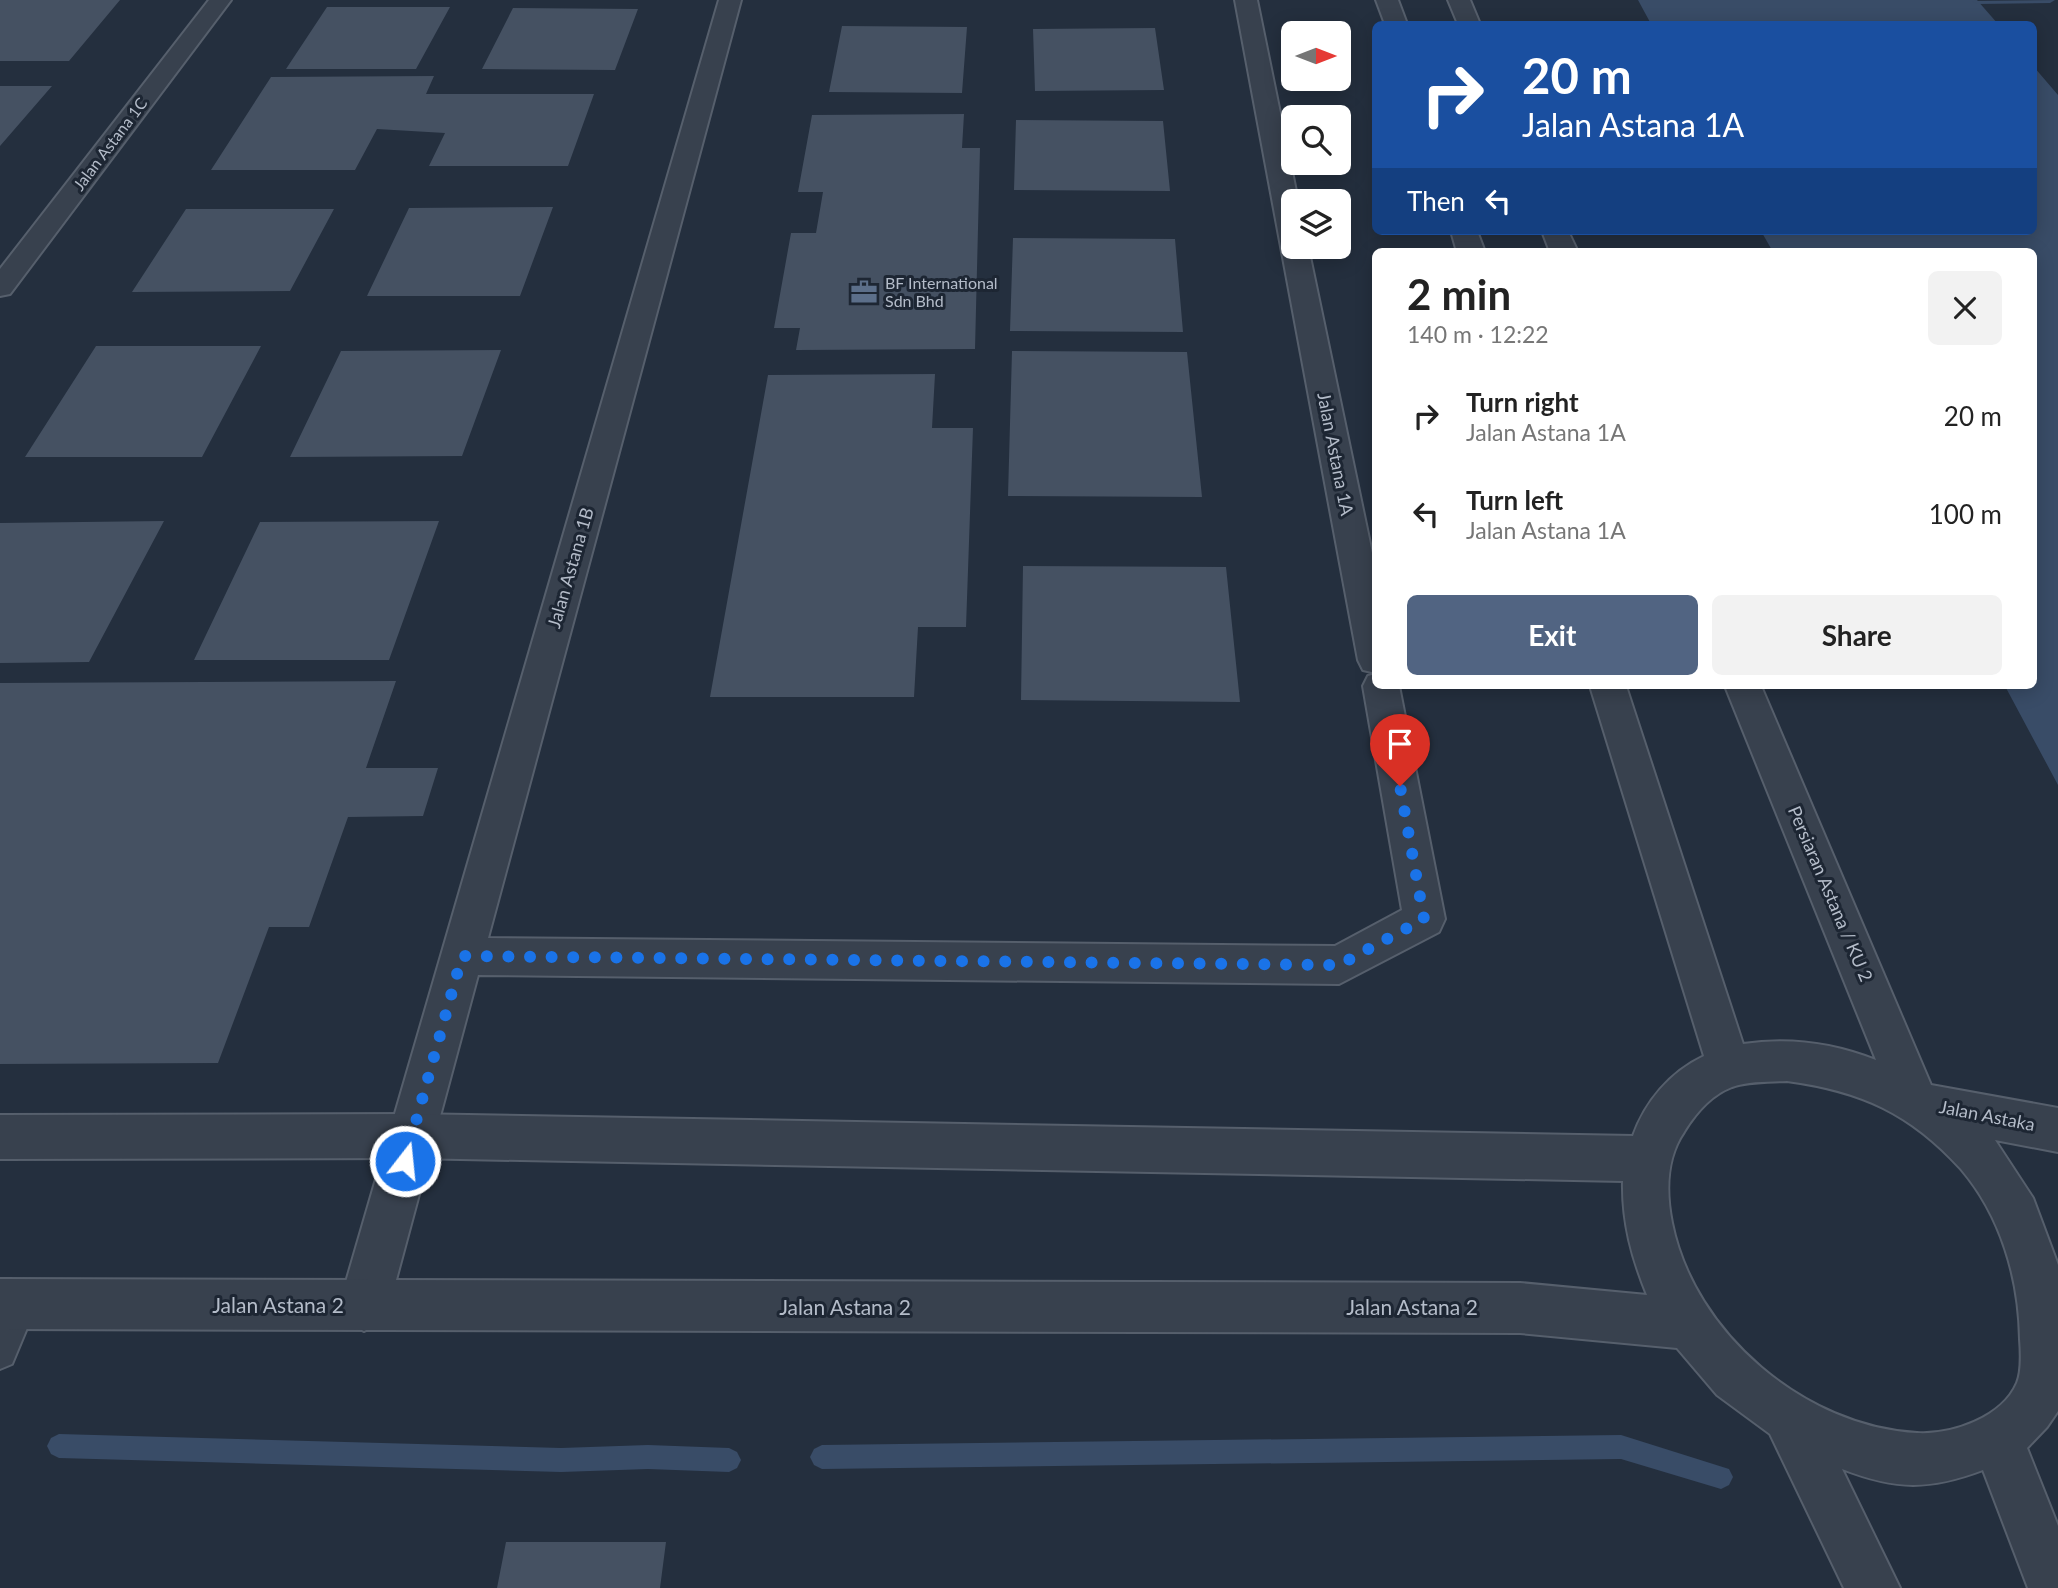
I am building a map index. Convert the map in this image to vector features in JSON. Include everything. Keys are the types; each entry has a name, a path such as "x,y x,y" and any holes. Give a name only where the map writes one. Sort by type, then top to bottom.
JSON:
{"street":[{"name":"Jalan Astana 1C","path":"0,288 220,0"},
{"name":"Jalan Astana 1B","path":"364,1306 730,0"},
{"path":"1246,0 1283,189"},
{"path":"1387,0 1395,21"},
{"path":"1459,0 1468,21"},
{"name":"Jalan Astana 1A","path":"1296,259 1372,640"},
{"path":"462,956 1339,965 1424,919 1382,689"},
{"path":"1609,689 1729,1067"},
{"name":"Persiaran Astana / KU 2","path":"1744,689 1916,1103"},
{"path":"1787,1060 1851,1071 1916,1103 1955,1132 1990,1166 2025,1216 2049,1271 2058,1325 2051,1371 2031,1411 1998,1440 1936,1459 1863,1451 1788,1418 1733,1375 1689,1324 1659,1267 1645,1212 1646,1159 1662,1118 1691,1088 1729,1067 1787,1060"},
{"name":"Jalan Astaka","path":"1916,1103 2058,1130"},
{"path":"0,1137 411,1136 1646,1159"},
{"name":"Jalan Astana 2","path":"10,1304 1520,1308 1689,1324"},
{"path":"1788,1418 1873,1588"},
{"path":"1998,1440 2056,1588"}],"lane":[{"path":"0,1352 10,1304"}],"water":[{"path":"1638,0 1977,0 1995,21 1649,21"},
{"path":"2037,70 2058,95 2058,785 2007,689 2037,689 2037,248 1771,248 1763,235 2037,235"}],"building":[{"path":"0,0 120,0 69,61 0,61"},
{"path":"327,7 450,7 416,69 286,69"},
{"path":"513,8 638,9 615,70 482,69"},
{"path":"842,26 967,27 962,93 829,92"},
{"path":"1155,28 1164,90 1035,91 1033,29"},
{"path":"434,76 426,94 594,94 568,166 429,166 445,133 377,129 355,170 211,170 271,77"},
{"path":"0,86 52,86 0,146"},
{"path":"964,114 962,148 980,148 975,349 796,350 800,328 774,328 791,233 816,233 823,192 798,192 812,115"},
{"path":"1016,120 1163,121 1170,191 1014,190"},
{"path":"553,207 520,296 367,296 409,208"},
{"path":"186,209 334,209 290,291 132,292"},
{"path":"1013,238 1175,239 1183,332 1010,331"},
{"path":"96,346 261,346 202,457 25,457"},
{"path":"501,350 462,456 290,457 341,351"},
{"path":"1012,351 1187,352 1202,497 1008,496"},
{"path":"935,374 932,428 973,428 966,627 918,627 914,697 710,697 768,375"},
{"path":"164,521 89,662 0,663 0,523"},
{"path":"439,521 389,660 194,660 260,522"},
{"path":"1023,566 1226,567 1240,702 1021,700"},
{"path":"396,681 366,768 438,768 423,816 348,817 309,927 269,927 218,1063 0,1064 0,683"},
{"path":"506,1542 666,1542 660,1588 497,1588"}],"waterway":[{"path":"1977,1 2050,0"},
{"path":"59,1446 561,1460 648,1457 729,1460"},
{"path":"822,1457 1621,1447 1721,1477"}],"place":[{"name":"BF International Sdn Bhd","path":"864,292"}],"route":[{"path":"405,1161 462,956 1339,965 1424,919 1400,786"}]}
